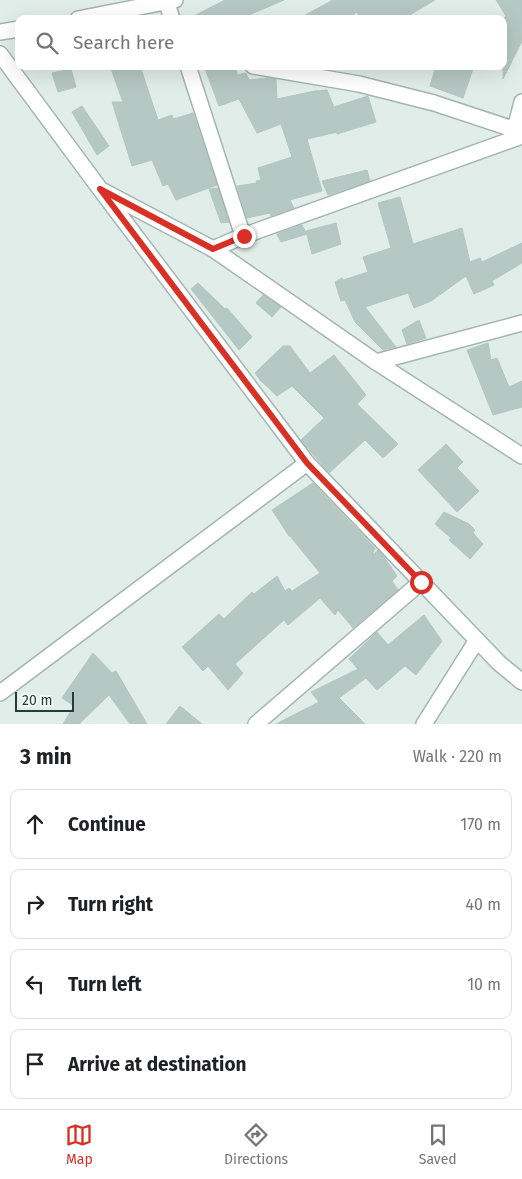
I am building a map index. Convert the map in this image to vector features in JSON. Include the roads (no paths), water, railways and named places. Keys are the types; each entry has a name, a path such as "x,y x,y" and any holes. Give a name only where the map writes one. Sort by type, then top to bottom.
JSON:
{"street":[{"path":"98,15 169,1 171,15"},
{"path":"0,32 15,30"},
{"path":"0,54 307,463 499,663 522,682"},
{"path":"189,70 244,236"},
{"path":"277,70 359,84 434,103 520,132"},
{"path":"520,132 522,102"},
{"path":"213,249 520,132"},
{"path":"100,189 213,249 376,362 522,456"},
{"path":"376,362 522,323"},
{"path":"0,693 307,463"},
{"path":"256,724 421,582"},
{"path":"424,724 477,640"}]}
